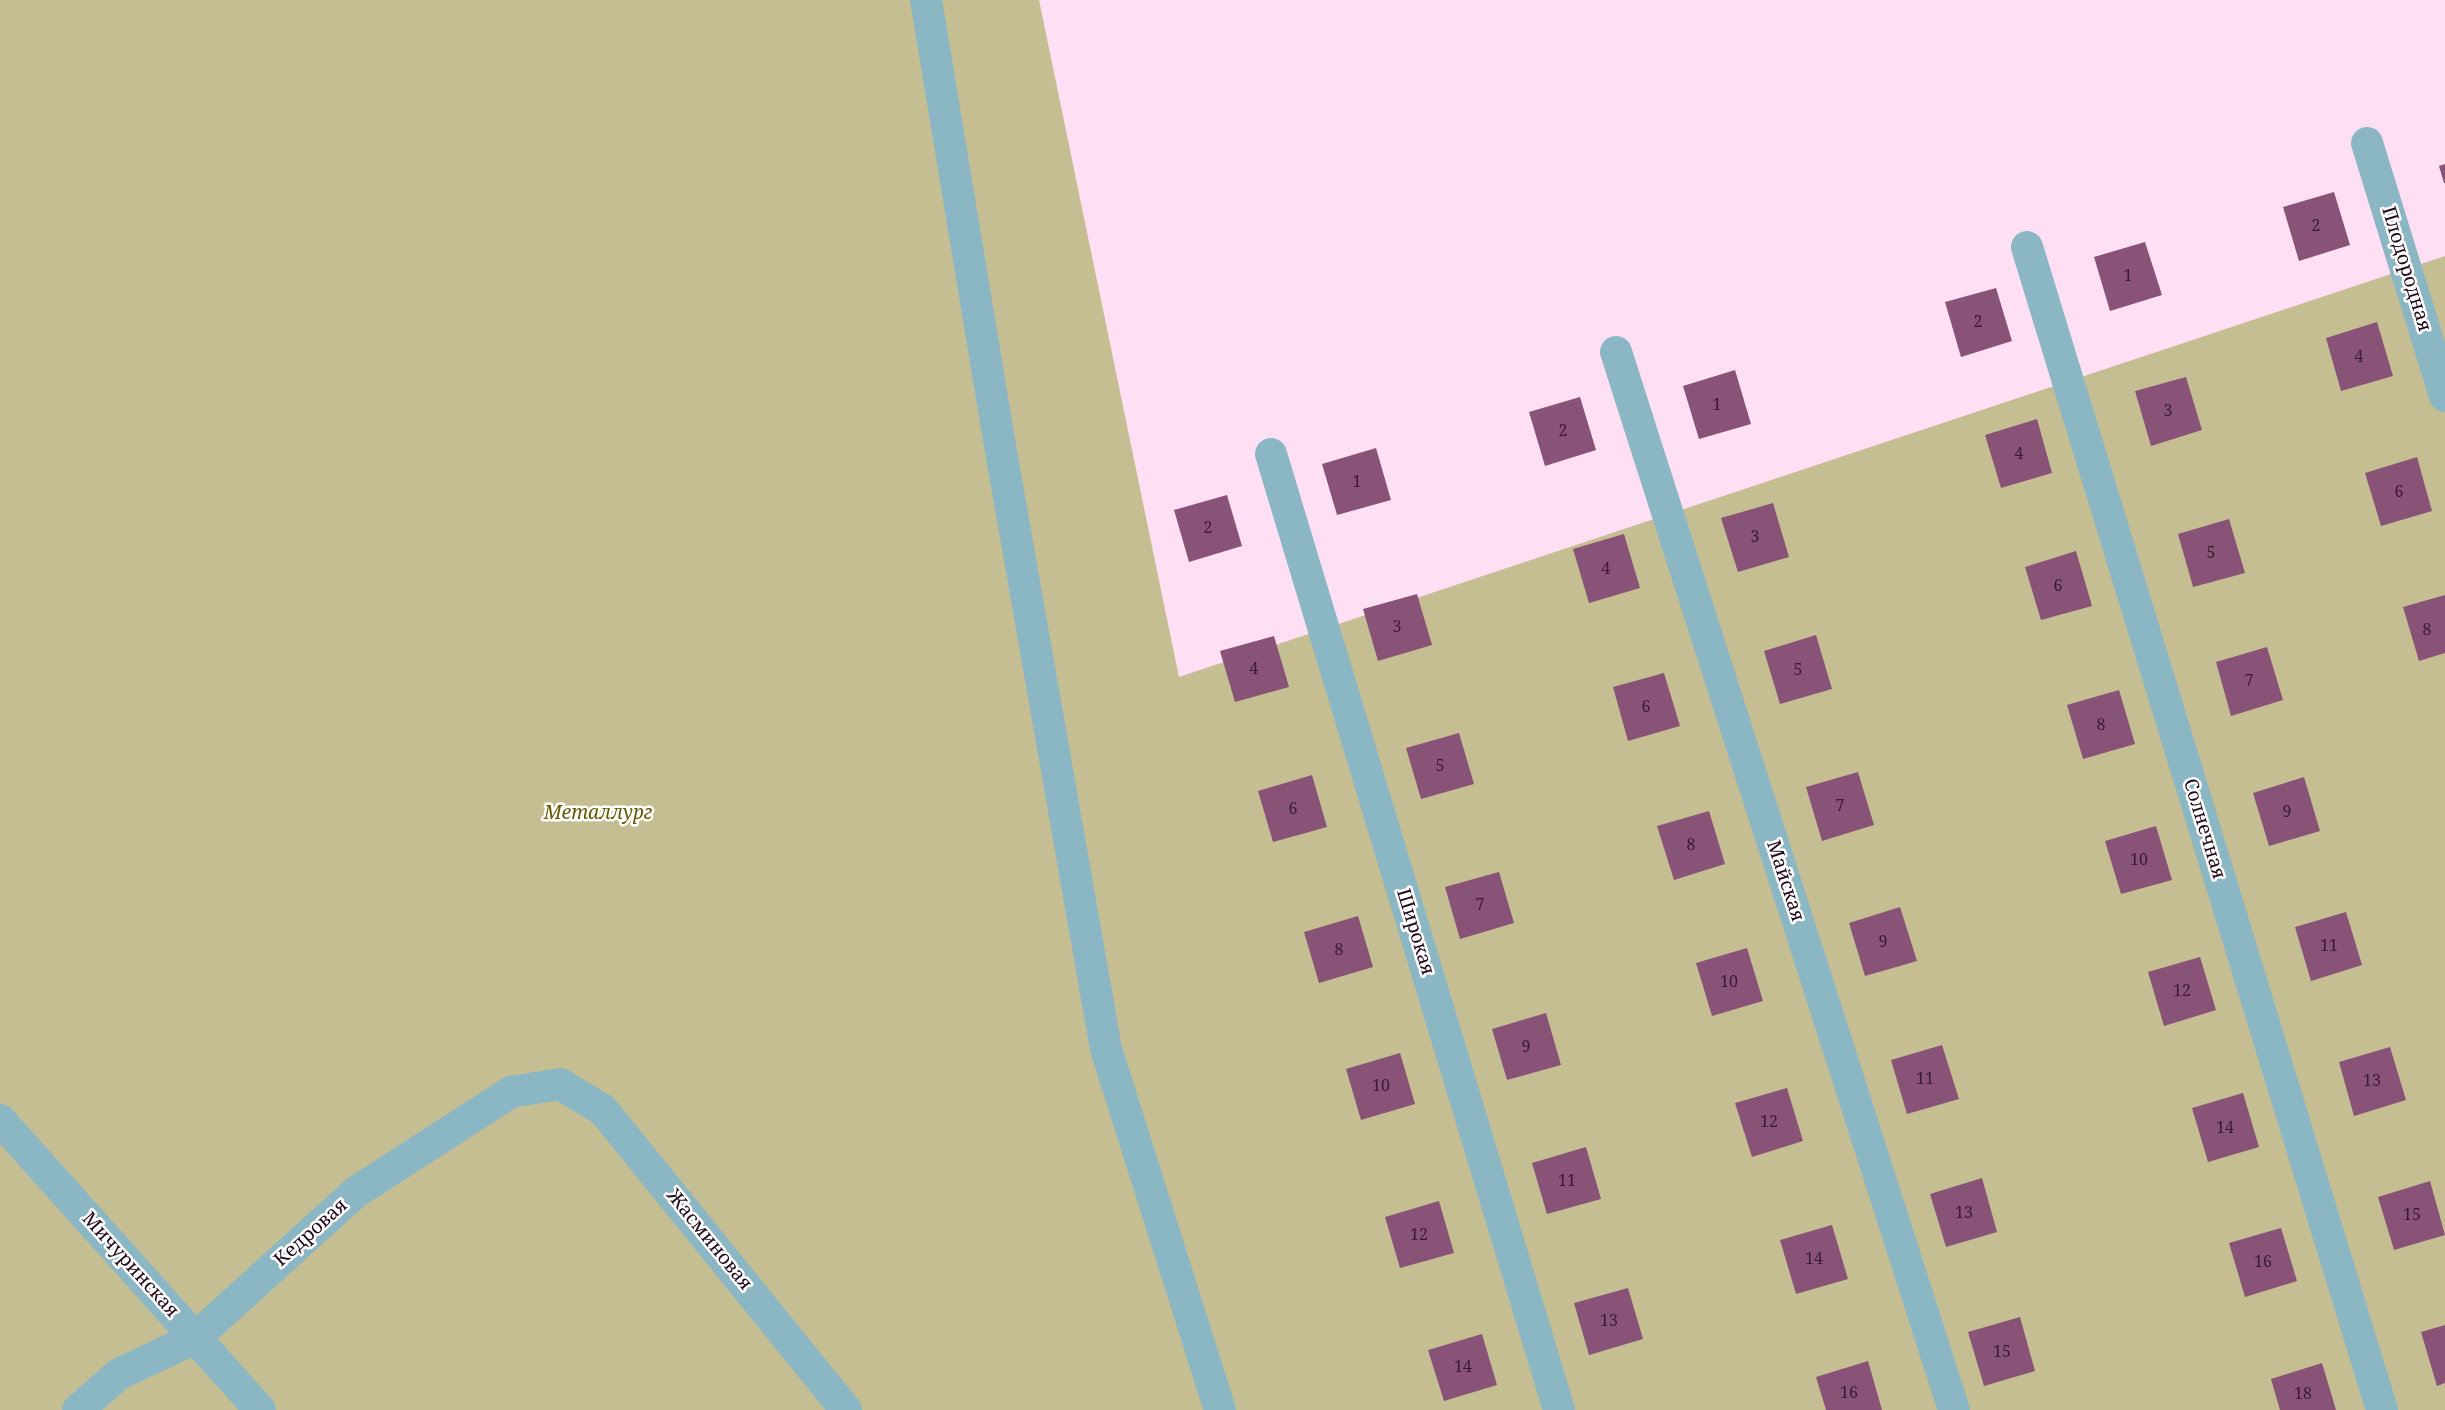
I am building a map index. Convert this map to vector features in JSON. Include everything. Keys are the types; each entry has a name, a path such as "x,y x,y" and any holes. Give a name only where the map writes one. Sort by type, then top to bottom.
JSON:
{"street":[{"path":"926,0 999,440 1106,1049 1220,1410"},
{"name":"Плодородная","path":"2367,143 2445,396"},
{"name":"Солнечная","path":"2027,247 2382,1410"},
{"name":"Майская","path":"1616,352 1954,1410"},
{"name":"Широкая","path":"1271,454 1559,1410"},
{"name":"Кедровая","path":"78,1410 119,1374 195,1338 356,1192 511,1092 559,1084"},
{"name":"Жасминовая","path":"559,1084 603,1110 846,1410"},
{"name":"Мичуринская","path":"0,1120 260,1410"}],"green space":[{"name":"Металлург","path":"0,0 1039,0 1179,677 2445,256 2445,1410 0,1410"}],"building":[{"path":"2445,164 2445,183 2444,183 2439,166"},
{"path":"2334,192 2350,245 2299,261 2283,207"},
{"path":"2145,242 2162,295 2110,311 2094,257"},
{"path":"1996,288 2012,341 1961,357 1945,302"},
{"path":"2377,322 2393,376 2341,391 2326,338"},
{"path":"1735,370 1751,424 1699,439 1683,386"},
{"path":"2186,377 2202,430 2151,446 2135,391"},
{"path":"1580,397 1596,450 1545,466 1529,412"},
{"path":"2037,419 2052,473 2001,488 1985,435"},
{"path":"1376,448 1391,500 1337,515 1322,464"},
{"path":"2417,457 2432,511 2381,526 2365,473"},
{"path":"1227,495 1242,546 1189,562 1174,510"},
{"path":"1773,503 1789,557 1738,572 1721,518"},
{"path":"2229,519 2245,573 2193,587 2178,534"},
{"path":"1624,534 1640,588 1589,603 1573,549"},
{"path":"2076,551 2092,606 2041,620 2025,567"},
{"path":"1417,594 1432,645 1378,661 1363,609"},
{"path":"2445,595 2445,653 2419,661 2403,607"},
{"path":"1816,635 1832,689 1780,704 1764,651"},
{"path":"1274,636 1289,687 1235,702 1220,651"},
{"path":"2267,647 2283,700 2231,716 2216,662"},
{"path":"1664,673 1680,726 1628,741 1613,687"},
{"path":"2119,690 2135,744 2083,759 2067,705"},
{"path":"1459,733 1474,784 1421,799 1406,748"},
{"path":"1858,772 1874,825 1822,841 1806,787"},
{"path":"1312,775 1327,827 1273,842 1258,791"},
{"path":"2304,777 2320,831 2269,846 2253,793"},
{"path":"1709,811 1725,864 1674,880 1657,826"},
{"path":"2156,826 2172,880 2121,894 2105,841"},
{"path":"1499,872 1514,923 1460,939 1445,887"},
{"path":"1900,907 1917,961 1865,976 1849,923"},
{"path":"2346,912 2362,965 2311,981 2295,927"},
{"path":"1358,916 1373,967 1319,983 1304,932"},
{"path":"1747,948 1763,1001 1712,1016 1696,963"},
{"path":"2200,957 2216,1010 2164,1026 2148,972"},
{"path":"1546,1013 1561,1065 1507,1080 1492,1029"},
{"path":"1942,1045 1959,1099 1907,1114 1891,1060"},
{"path":"2390,1047 2406,1100 2354,1116 2339,1062"},
{"path":"1400,1053 1415,1104 1361,1120 1346,1069"},
{"path":"1787,1088 1803,1141 1752,1157 1735,1103"},
{"path":"2243,1093 2259,1147 2208,1162 2192,1108"},
{"path":"1586,1147 1601,1199 1547,1214 1532,1163"},
{"path":"1982,1178 1997,1232 1946,1247 1930,1194"},
{"path":"2430,1181 2445,1235 2394,1250 2378,1197"},
{"path":"1439,1201 1454,1253 1400,1268 1385,1217"},
{"path":"1832,1225 1848,1279 1796,1294 1780,1240"},
{"path":"2281,1228 2297,1281 2245,1297 2229,1243"},
{"path":"1628,1288 1643,1339 1589,1355 1574,1303"},
{"path":"2020,1317 2035,1371 1984,1386 1968,1332"},
{"path":"2445,1325 2445,1383 2437,1386 2421,1332"},
{"path":"1482,1334 1497,1385 1444,1401 1428,1350"},
{"path":"1868,1361 1882,1410 1826,1410 1816,1377"},
{"path":"2322,1363 2336,1410 2280,1410 2271,1379"}]}
